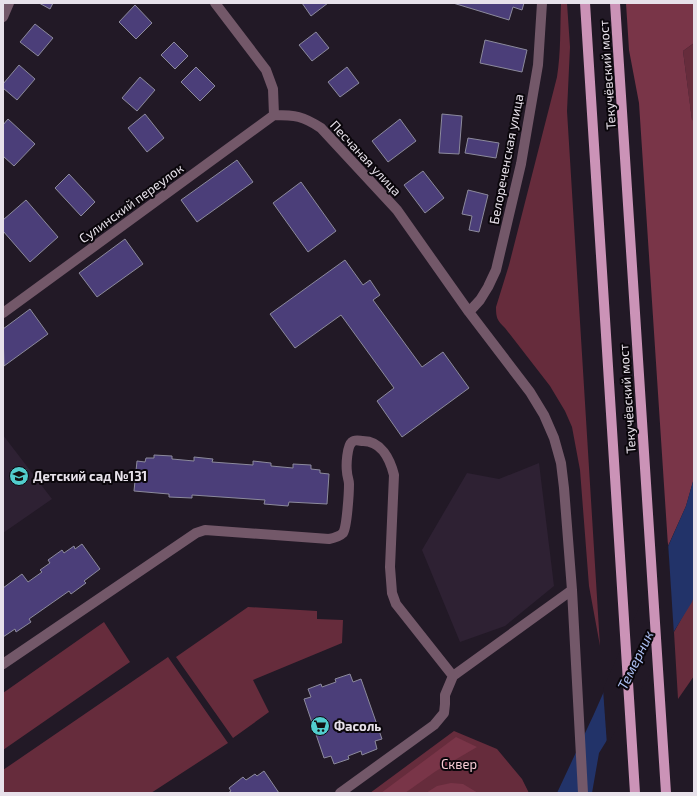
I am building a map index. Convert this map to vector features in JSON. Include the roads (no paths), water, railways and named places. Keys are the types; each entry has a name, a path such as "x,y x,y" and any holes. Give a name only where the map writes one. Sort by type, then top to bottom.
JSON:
{"main road":[{"name":"Текучёвский мост","path":"585,3 635,793"},
{"name":"Текучёвский мост","path":"615,3 666,793"}],"street":[{"path":"3,17 9,3"},
{"path":"215,3 266,70 273,89 274,115"},
{"name":"Белореченская улица","path":"469,312 480,300 496,270 521,164 538,65 542,3"},
{"name":"Песчаная улица","path":"274,115 293,115 308,120 320,128 398,210 469,312 530,392 544,415 554,438 561,463 572,590 583,793"},
{"name":"Сулинский переулок","path":"3,313 274,115"},
{"path":"3,664 196,533 205,530 329,539 336,538 343,533 346,526 349,484 346,473 348,447 354,440 370,441 382,449 392,466 394,474 390,567 392,593 396,604 453,676"},
{"path":"340,793 434,725 444,713 444,695 453,676 572,590"}],"water":[{"name":"Темерник","path":"694,478 694,596 692,602 599,753 592,793 557,793 594,714 686,506"}],"place":[{"name":"Детский сад №131","path":"19,476"},
{"name":"Фасоль","path":"320,726"}],"park label":[{"name":"Сквер","path":"459,764"}]}
